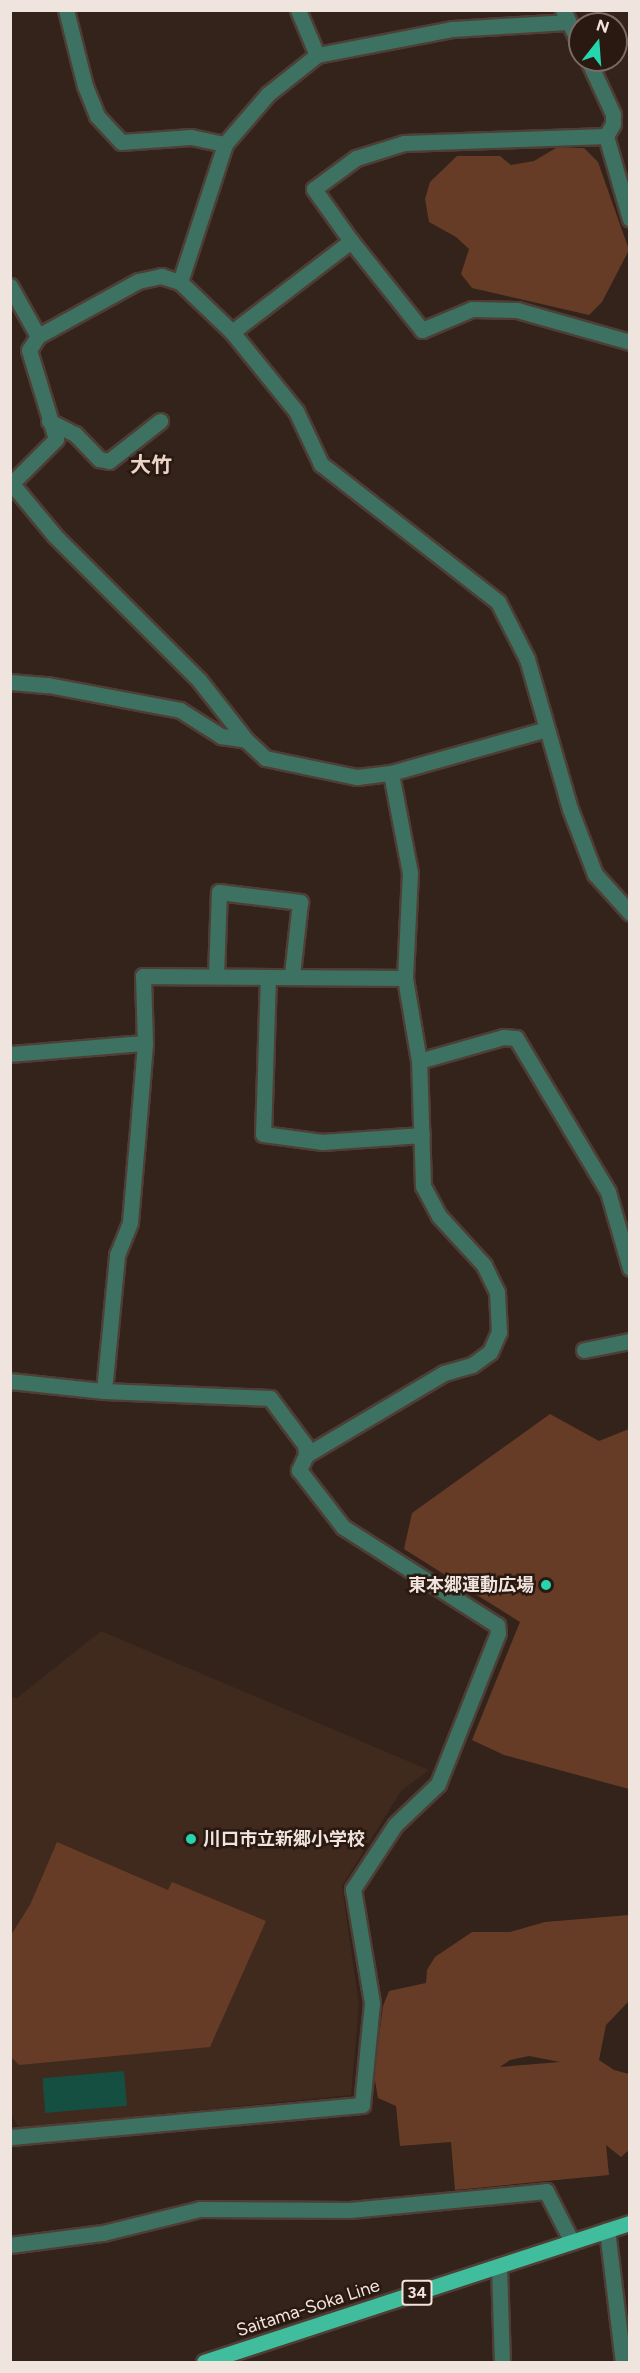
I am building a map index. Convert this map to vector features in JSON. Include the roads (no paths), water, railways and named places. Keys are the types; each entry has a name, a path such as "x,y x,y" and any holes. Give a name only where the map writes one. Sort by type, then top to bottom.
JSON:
{"main road":[{"name":"Saitama-Soka Line","path":"204,2362 630,2223"}],"street":[{"path":"66,10 85,86 97,116 122,142 191,137 225,144"},
{"path":"298,10 317,55"},
{"path":"180,282 225,144 268,94 317,55 453,29 565,16"},
{"path":"594,72 613,114 613,124 606,136 630,219"},
{"path":"606,136 404,143 356,158 314,189 351,241 422,330 472,309 518,310 630,342"},
{"path":"232,332 351,241"},
{"path":"546,729 391,773 357,777 265,758 246,741 199,680 55,536 11,484 56,439 29,350 38,336 138,280 160,276 180,282 232,332 296,411 321,464 498,602 527,659 546,729 595,874 630,913"},
{"path":"10,286 38,336"},
{"path":"49,421 75,434 99,459 109,460 160,421"},
{"path":"10,682 48,685 180,710 221,736 246,741"},
{"path":"306,1455 444,1373 472,1365 490,1352 499,1332 497,1292 484,1265 439,1216 423,1186 419,1061 405,978 410,873 391,773"},
{"path":"216,976 219,892 300,902 292,975"},
{"path":"104,1391 117,1255 129,1222 145,1043 143,976 268,977 292,975 405,978"},
{"path":"268,977 263,1134 322,1142 422,1136"},
{"path":"419,1061 503,1037 516,1038 608,1192 630,1268"},
{"path":"10,1054 145,1043"},
{"path":"584,1350 630,1341"},
{"path":"10,1381 104,1391 270,1398 305,1445 306,1455 299,1470 343,1527 497,1625 498,1633 438,1784 395,1825 353,1889 372,2003 362,2105 10,2137"},
{"path":"10,2245 103,2233 200,2209 350,2210 546,2191 572,2242"},
{"path":"607,2230 623,2362"},
{"path":"499,2267 502,2362"}],"water":[{"path":"124,2071 127,2106 45,2113 42,2078"}],"place":[{"name":"東本郷運動広場","path":"546,1585"},
{"name":"川口市立新郷小学校","path":"191,1839"}],"district":[{"name":"大竹","path":"151,465"}]}
